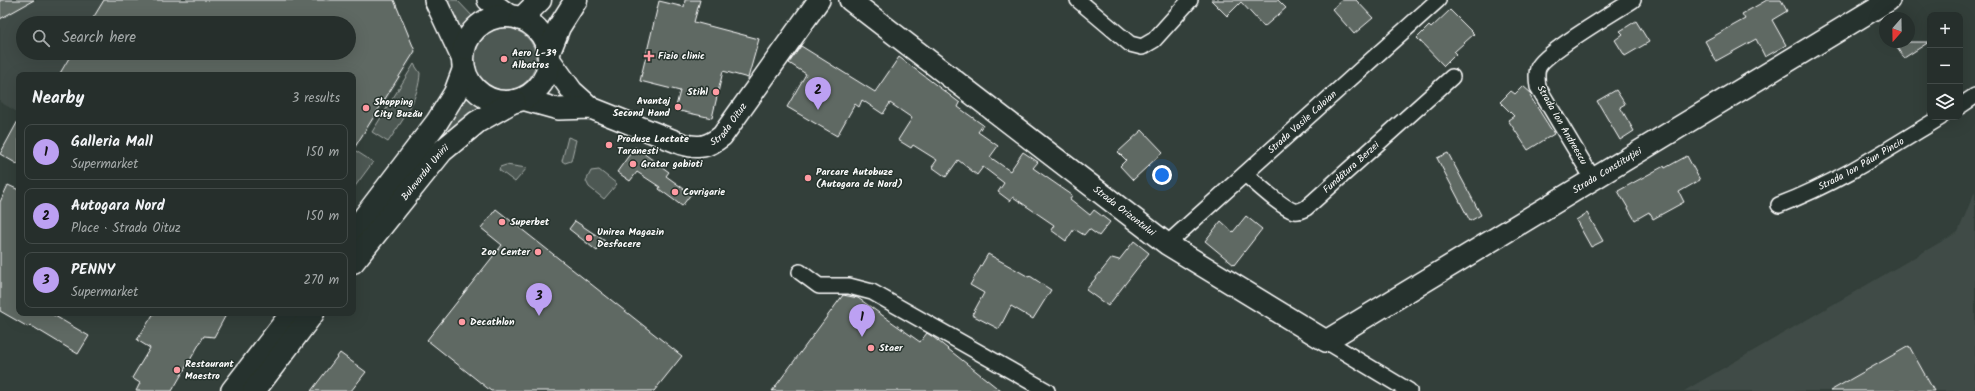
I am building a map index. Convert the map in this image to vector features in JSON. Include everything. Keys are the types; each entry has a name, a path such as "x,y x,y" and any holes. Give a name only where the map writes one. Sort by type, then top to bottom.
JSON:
{"main road":[{"path":"516,17 540,0"},
{"path":"549,55 540,32 531,24 516,17 499,16 478,26 470,35 465,46 464,65 471,84 483,95 498,101 518,100 537,89 546,75 549,55 559,27 576,0"},
{"name":"Bulevardul Unirii","path":"356,228 437,122 455,93 464,65"},
{"name":"Bulevardul Unirii","path":"356,258 442,152 477,122 518,100"},
{"path":"232,391 290,316"},
{"path":"254,391 311,316"}],"street":[{"path":"435,0 464,65"},
{"path":"488,0 516,17"},
{"name":"Strada Oituz","path":"549,55 572,91 591,108 694,147 704,147 713,144 722,136 819,0"},
{"path":"1078,0 1130,44 1142,47 1154,40 1190,0"},
{"name":"Strada Vasile Caloian","path":"1167,244 1438,0"},
{"name":"Strada Ion Andreescu","path":"1593,179 1538,86 1536,77 1538,68 1552,52 1632,0"},
{"name":"Strada Constituției","path":"1326,341 1889,0"},
{"name":"Strada Orizontului","path":"856,2 1167,244 1409,391"},
{"name":"Fundătura Berzei","path":"1245,174 1292,211 1299,212 1306,208 1452,77"},
{"path":"1963,104 1975,96"},
{"name":"Strada Oituz","path":"518,100 558,109 591,108"},
{"name":"Strada Ion Păun Pincio","path":"1779,205 1815,191 1851,172 1937,120"},
{"path":"800,272 819,286 850,286 872,292 1047,391"}],"shaded area":[{"name":"Shopping City Buzău","path":"0,0 395,0 416,53 356,148 356,72 16,72 16,111 0,102"},
{"path":"444,0 457,0 475,19 465,24 459,33"},
{"path":"505,28 517,30 527,37 534,47 536,59 534,71 527,81 517,88 505,90 493,88 483,81 476,71 474,59 476,47 483,37 493,30"},
{"path":"414,64 420,73 417,92 409,109 388,142 372,132"},
{"path":"465,91 471,99 485,107 424,160"},
{"path":"568,137 576,140 571,161 565,163 562,161"},
{"path":"356,151 373,162 356,185"},
{"path":"506,165 527,168 515,182 499,170 500,167"},
{"path":"599,170 617,184 604,199 589,187 586,181 591,171"},
{"path":"1975,191 1975,391 1684,391 1958,232"}],"building":[{"path":"0,0 34,0 0,19"},
{"name":"Shopping City Buzău","path":"104,0 394,0 415,51 356,145 356,72 61,72 68,60 356,60 356,16 94,16"},
{"path":"685,0 700,0 694,22 759,39 748,78 723,71 712,118 675,110 680,91 640,81 659,1 684,7"},
{"path":"1211,0 1278,0 1286,8 1264,27 1241,2 1227,16"},
{"path":"1342,0 1356,0 1373,18 1354,34 1332,9"},
{"path":"1767,0 1781,0 1787,11 1772,20 1786,45 1765,57 1756,39 1716,61 1705,41 1745,19 1742,14"},
{"path":"1450,10 1474,34 1454,52 1456,54 1444,66 1417,38 1429,26 1431,28"},
{"path":"1636,21 1649,42 1625,56 1615,40 1623,34 1620,31"},
{"path":"1915,42 1927,42 1927,43 1904,58 1897,48 1915,48"},
{"path":"801,46 875,92 899,57 960,103 958,107 983,125 978,132 998,146 990,157 1010,171 1023,152 1038,162 1033,168 1072,195 1070,199 1090,215 1094,210 1110,222 1099,236 1089,229 1084,235 1074,229 1066,241 1051,230 1054,225 1013,197 1010,201 998,192 1004,183 983,167 977,175 958,160 946,177 932,167 937,160 913,145 911,148 898,140 912,118 890,103 883,114 862,100 859,107 855,104 837,136 787,107 806,74 789,63"},
{"path":"1523,86 1532,94 1530,96 1554,134 1528,150 1508,120 1514,116 1500,102 1511,91 1515,94"},
{"path":"1616,90 1625,104 1620,107 1634,131 1620,140 1597,101"},
{"path":"16,125 16,163 0,154"},
{"path":"1142,130 1163,152 1133,180 1120,166 1126,160 1118,152"},
{"path":"635,147 669,172 666,176 691,194 682,206 659,189 660,187 637,172 630,181 617,172"},
{"path":"1448,153 1481,215 1470,221 1437,158"},
{"path":"1687,156 1700,180 1679,192 1684,202 1653,219 1649,212 1635,220 1618,191 1664,166 1665,168"},
{"path":"8,185 16,189 16,316 55,316 89,336 78,354 30,325 28,327 0,311 0,202"},
{"path":"496,209 682,356 654,391 491,391 427,340 502,245 481,228"},
{"path":"1587,213 1603,241 1591,247 1576,220"},
{"path":"1246,216 1262,229 1234,265 1205,241 1221,221 1233,232"},
{"path":"575,221 605,241 597,251 569,229"},
{"path":"1134,241 1149,253 1108,306 1086,290 1112,258 1119,260"},
{"path":"988,254 1029,277 1030,276 1051,290 1033,319 1011,306 999,329 972,315 984,293 970,285"},
{"path":"843,295 858,298 920,342 927,333 1001,391 772,391"},
{"path":"152,316 225,316 214,337 204,336 172,391 136,391 140,383 132,378 150,348 137,340"},
{"path":"1909,346 1934,391 1830,391"},
{"path":"340,353 366,372 351,391 311,391"}],"place":[{"name":"Fizio clinic","path":"649,56"},
{"name":"Aero L-39 Albatros","path":"504,59"},
{"name":"Stihl","path":"716,92"},
{"name":"Avantaj Second Hand","path":"678,107"},
{"name":"Shopping City Buzău","path":"366,108"},
{"name":"Autogara Nord","path":"818,110"},
{"name":"Produse Lactate Taranesti","path":"609,145"},
{"name":"Gratar gabioti","path":"633,164"},
{"name":"Parcare Autobuze (Autogara de Nord)","path":"808,178"},
{"name":"Covrigarie","path":"675,192"},
{"name":"Superbet","path":"502,222"},
{"name":"Unirea Magazin Desfacere","path":"589,238"},
{"name":"Zoo Center","path":"538,252"},
{"name":"PENNY","path":"539,316"},
{"name":"Decathlon","path":"462,322"},
{"name":"Galleria Mall","path":"862,337"},
{"name":"Staer","path":"871,348"},
{"name":"Restaurant Maestro","path":"177,370"}]}
